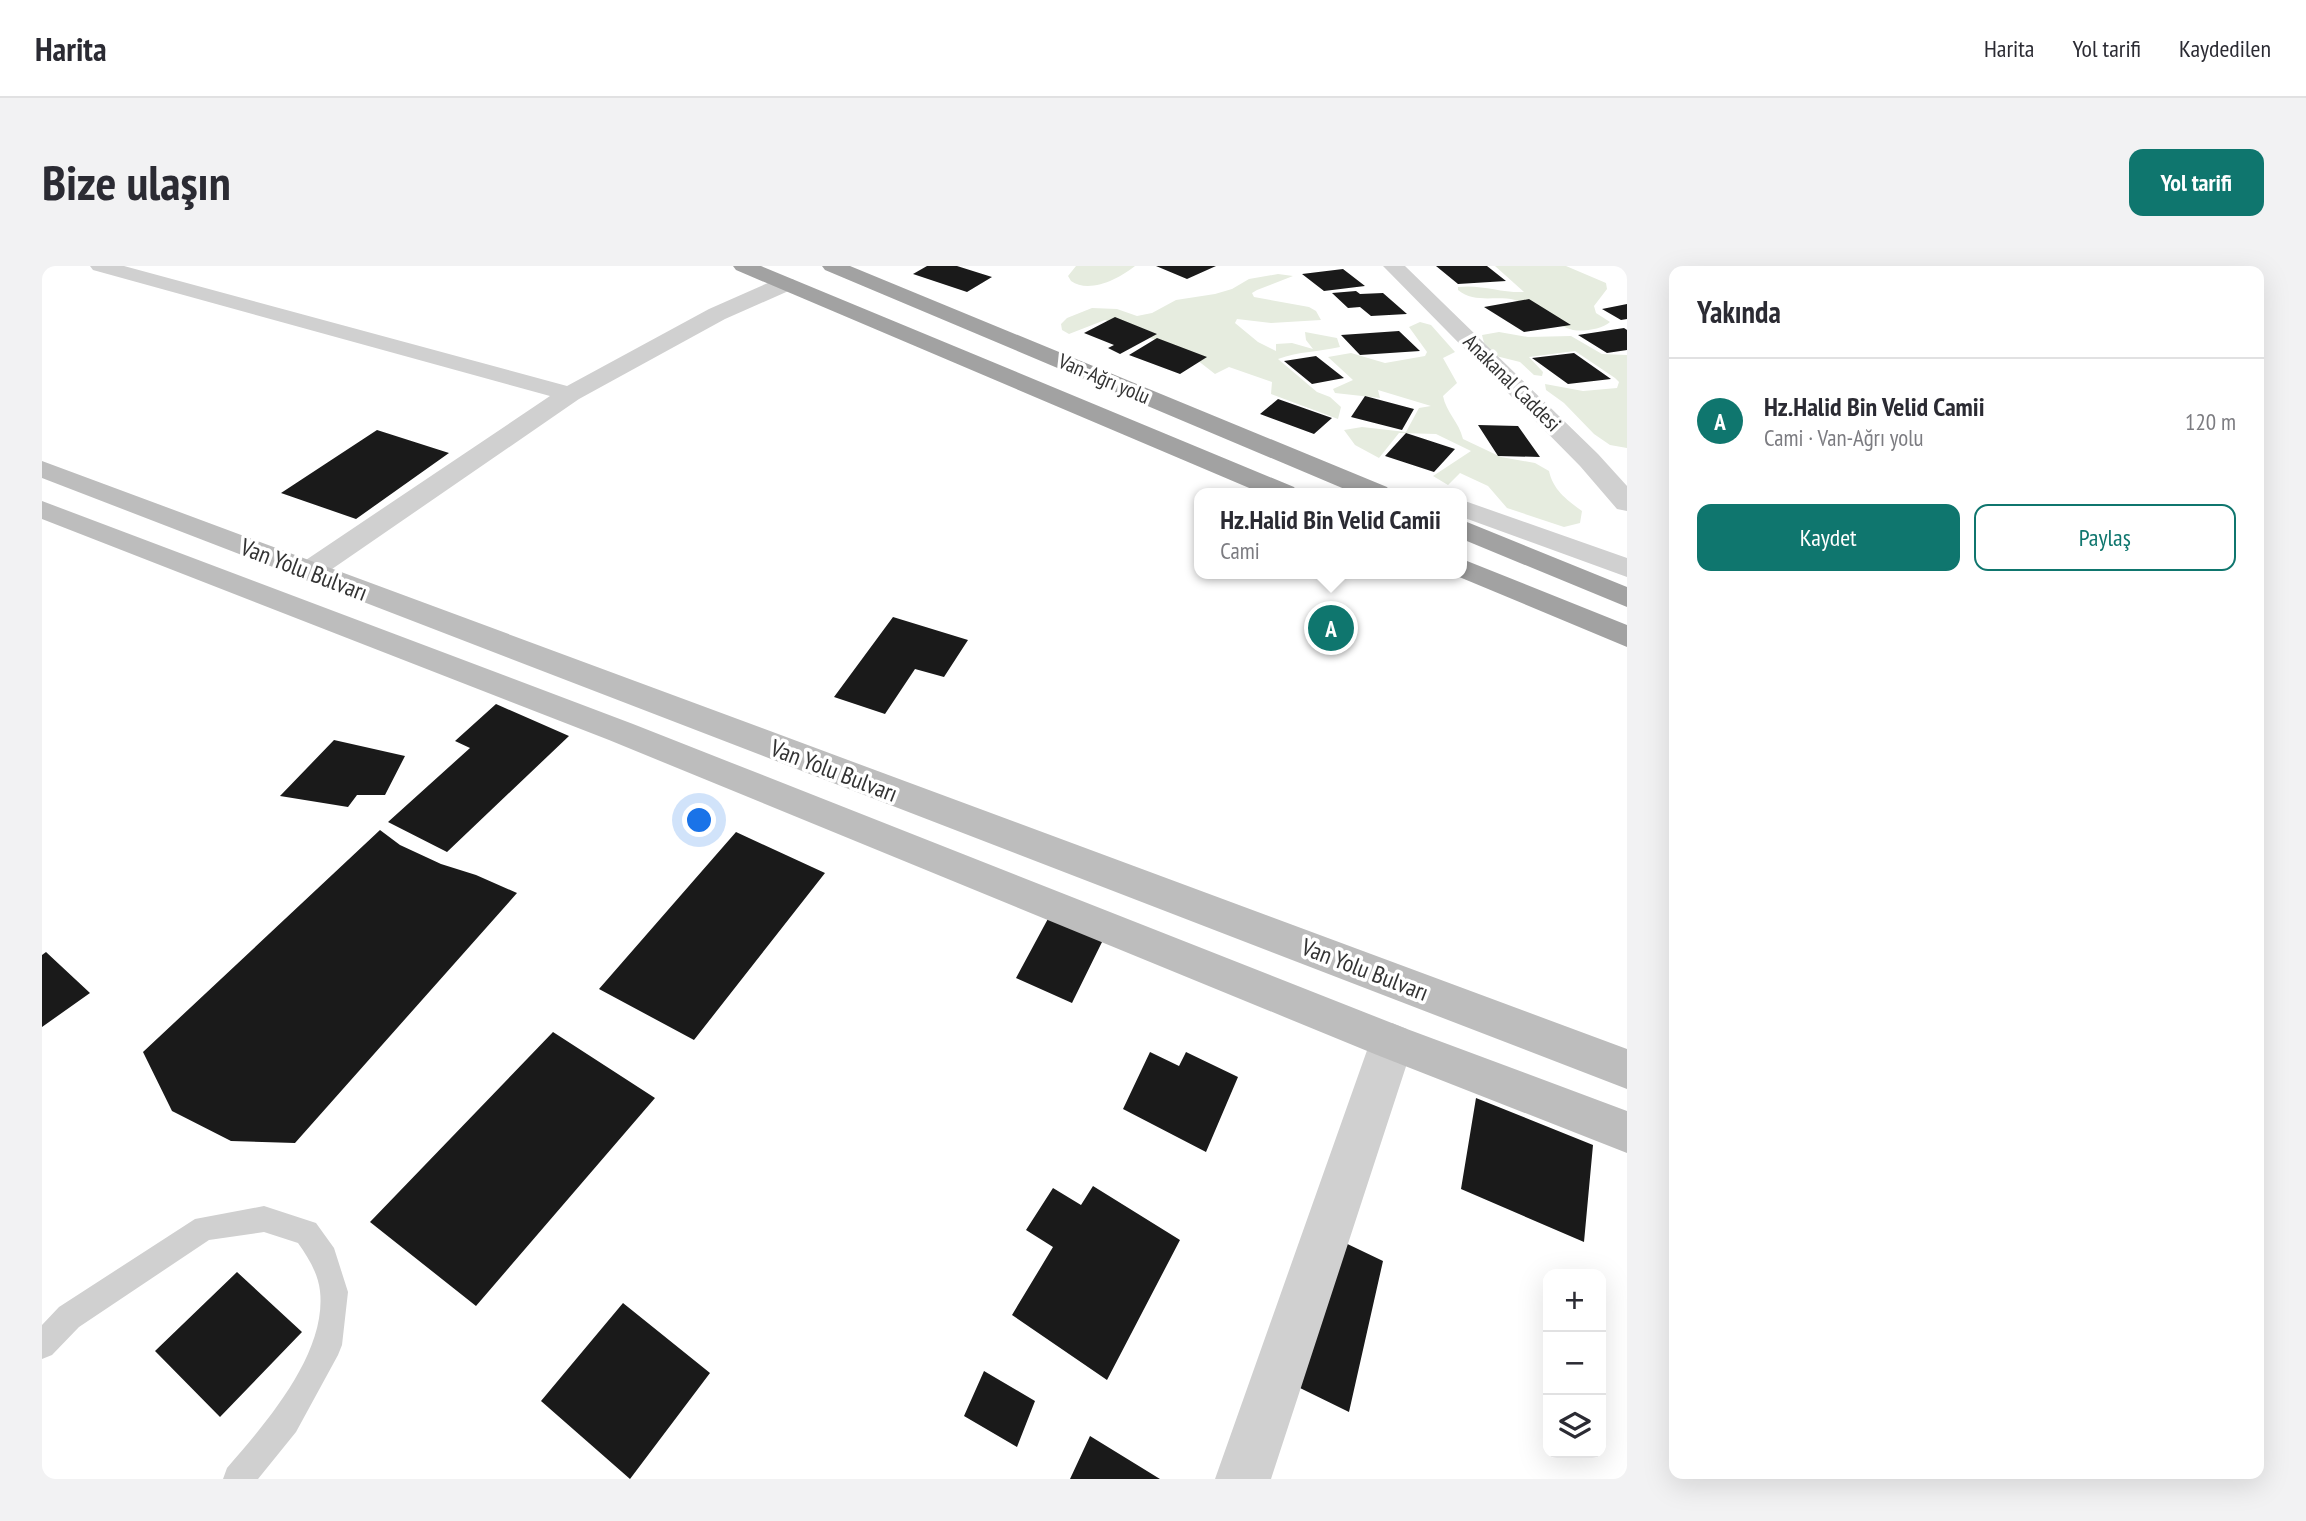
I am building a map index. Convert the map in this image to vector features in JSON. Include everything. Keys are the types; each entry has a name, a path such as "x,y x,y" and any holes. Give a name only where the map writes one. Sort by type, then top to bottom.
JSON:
{"highway":[{"path":"743,266 1272,488"},
{"name":"Van-Ağrı yolu","path":"832,266 1365,488"},
{"path":"1467,520 1627,598"},
{"path":"1467,570 1627,637"}],"main road":[{"name":"Van Yolu Bulvarı","path":"42,469 1627,1069"},
{"path":"42,509 621,732 1392,1042 1627,1132"}],"street":[{"path":"100,266 570,394"},
{"name":"Anakanal Caddesi","path":"1393,266 1589,460 1627,503"},
{"path":"309,572 570,394 717,314 785,284"},
{"path":"1467,519 1627,568"},
{"path":"1244,1479 1392,1042"}],"lane":[{"path":"42,1345 69,1317 204,1228 264,1219 307,1232 324,1258 334,1292 328,1345 286,1422 238,1479"}],"shaded area":[{"path":"1076,266 1135,266 1112,280 1086,286 1078,285 1068,276"},
{"path":"1495,266 1566,266 1606,283 1607,289 1594,306 1596,313 1610,322 1593,329 1573,330 1523,303 1508,299 1471,297 1458,290 1458,287 1466,286 1524,292"},
{"path":"1278,274 1293,276 1257,290 1252,293 1254,297 1309,307 1316,311 1321,320 1271,323 1237,319 1235,323 1258,342 1276,351 1276,344 1292,343 1313,349 1306,340 1305,332 1337,338 1340,347 1278,359 1317,392 1330,397 1341,407 1338,419 1271,394 1272,382 1229,367 1215,374 1188,353 1105,320 1069,334 1062,330 1061,324 1067,318 1092,308 1117,309 1137,316 1152,313 1176,300 1215,294 1232,289 1249,279"},
{"path":"1420,322 1431,325 1455,352 1443,358 1457,383 1443,396 1463,439 1501,457 1535,463 1549,471 1557,489 1582,511 1580,523 1564,527 1507,508 1488,486 1460,473 1448,485 1433,476 1471,451 1436,434 1399,433 1379,458 1355,445 1344,430 1362,427 1406,432 1419,408 1431,406 1378,390 1380,398 1335,393 1333,389 1353,380 1328,357 1351,353 1385,363 1425,356 1427,352 1409,327"},
{"path":"1499,332 1528,337 1571,336 1602,354 1627,355 1627,448 1610,445 1594,434 1564,403 1546,390 1545,384 1583,391 1617,388 1619,382 1615,378 1575,351 1529,357 1543,372 1542,376 1534,375 1520,362 1496,356 1484,343 1482,335"}],"building":[{"path":"927,266 957,266 992,277 967,292 913,274"},
{"path":"1156,266 1216,266 1187,279"},
{"path":"1436,266 1487,266 1506,281 1458,284"},
{"path":"1343,269 1365,286 1324,291 1302,274"},
{"path":"1356,291 1360,294 1383,293 1407,314 1371,316 1360,307 1348,308 1332,293"},
{"path":"1529,299 1571,325 1524,332 1484,307"},
{"path":"1627,304 1627,319 1621,320 1602,309"},
{"path":"1115,317 1157,334 1120,354 1108,348 1114,345 1084,333"},
{"path":"1624,328 1627,330 1627,350 1607,353 1578,335"},
{"path":"1399,331 1420,351 1360,355 1341,335"},
{"path":"1157,338 1207,357 1180,374 1129,355"},
{"path":"1574,353 1611,379 1568,384 1532,358"},
{"path":"1316,356 1344,378 1312,384 1284,361"},
{"path":"1365,396 1414,409 1402,430 1351,417"},
{"path":"1278,399 1332,418 1314,434 1260,414"},
{"path":"1478,425 1518,426 1540,457 1498,456"},
{"path":"377,430 449,453 356,519 281,493"},
{"path":"1406,433 1455,449 1434,472 1385,456"},
{"path":"893,617 968,640 944,677 915,669 885,714 834,697"},
{"path":"496,704 569,736 447,852 388,822 470,748 455,741"},
{"path":"334,740 405,756 385,795 357,795 348,807 280,796"},
{"path":"380,830 400,845 441,864 476,875 517,893 295,1143 231,1141 172,1111 143,1052"},
{"path":"736,832 825,873 694,1040 599,989"},
{"path":"1050,915 1104,938 1072,1003 1016,978"},
{"path":"46,952 90,993 42,1027 42,955"},
{"path":"553,1032 655,1098 476,1306 370,1222"},
{"path":"1150,1052 1179,1066 1186,1052 1238,1077 1206,1152 1123,1109"},
{"path":"1476,1098 1593,1145 1584,1242 1461,1189"},
{"path":"1093,1186 1180,1240 1107,1380 1012,1315 1053,1247 1026,1230 1053,1188 1081,1205"},
{"path":"1337,1239 1383,1261 1349,1412 1300,1388"},
{"path":"237,1272 302,1332 220,1417 155,1351"},
{"path":"623,1303 710,1373 630,1479 541,1401"},
{"path":"984,1371 1035,1401 1017,1447 964,1416"},
{"path":"1090,1436 1160,1479 1070,1479"}],"place":[{"name":"Hz.Halid Bin Velid Camii","path":"1331,628"}]}
